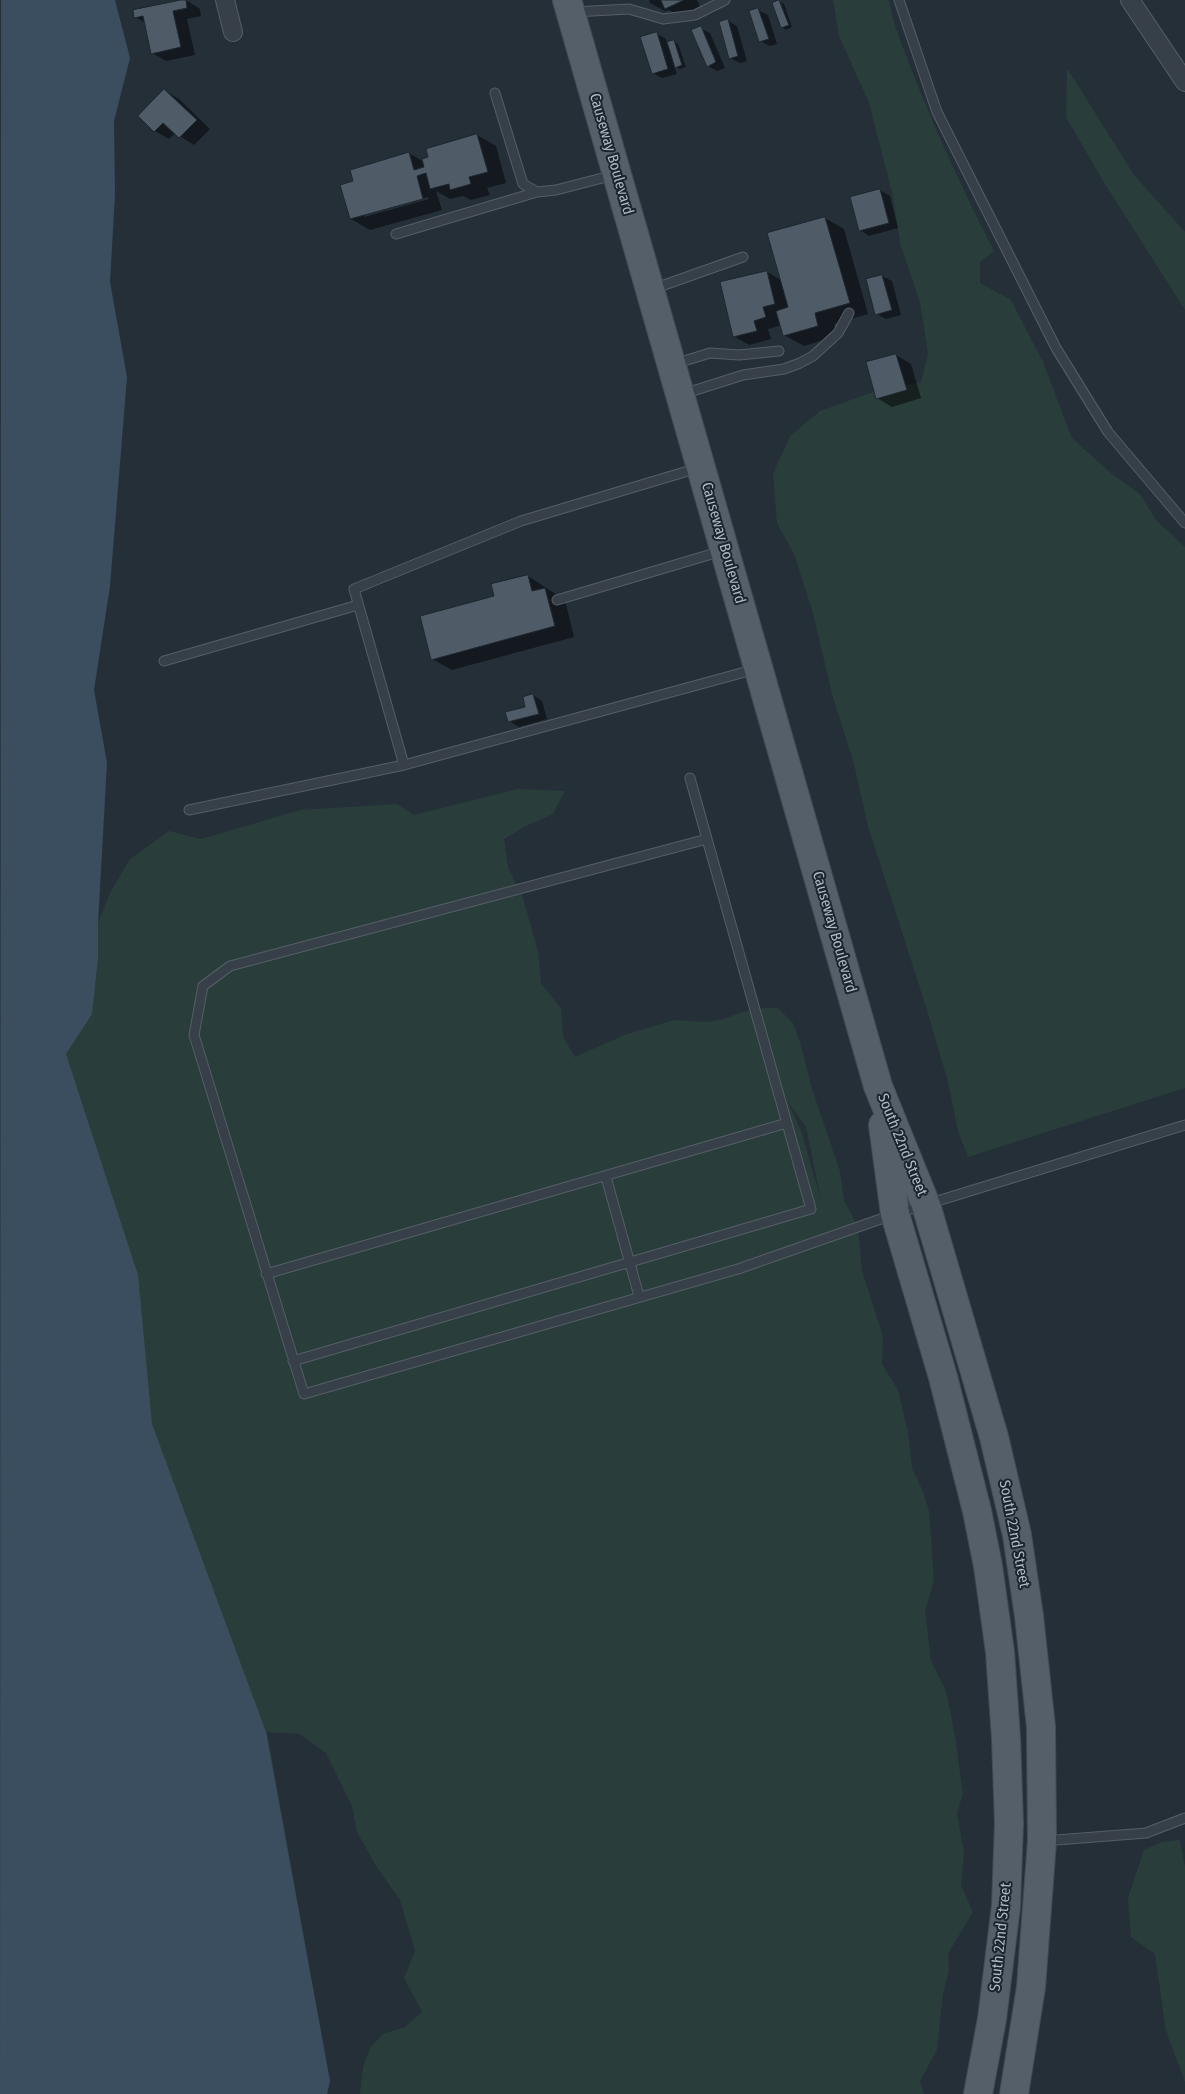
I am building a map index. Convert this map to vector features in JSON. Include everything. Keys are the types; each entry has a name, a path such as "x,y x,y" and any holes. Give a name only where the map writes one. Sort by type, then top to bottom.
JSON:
{"main road":[{"name":"Causeway Boulevard","path":"569,6 878,1086"},
{"name":"South 22nd Street","path":"878,1086 926,1205 994,1436 1016,1535 1029,1616 1041,1727 1042,1841 1031,1987 1014,2094"},
{"name":"South 22nd Street","path":"878,1086 895,1214 943,1377 977,1511 988,1566 1000,1652 1009,1823 1006,1906 992,2018 978,2094"},
{"path":"1006,1906 1038,1909"}],"street":[{"path":"225,0 233,32"},
{"path":"1130,0 1185,82"}],"lane":[{"path":"569,6 629,9 663,19 695,15 725,0"},
{"path":"899,0 937,112 1056,348 1108,432 1185,523"},
{"path":"495,93 523,184 536,192"},
{"path":"396,234 536,192 556,190 617,174"},
{"path":"650,290 743,257"},
{"path":"680,395 743,375 784,369 800,363 813,356 838,333 850,313"},
{"path":"672,365 710,353 739,355 780,351"},
{"path":"404,765 354,589 521,521 701,467"},
{"path":"557,600 725,550"},
{"path":"164,661 358,605"},
{"path":"189,810 404,765 758,668"},
{"path":"294,1360 811,1209 690,778"},
{"path":"707,839 230,966 203,986 194,1034 304,1394 738,1269 895,1214 1185,1125"},
{"path":"266,1274 787,1123"},
{"path":"606,1177 639,1296"},
{"path":"1042,1841 1146,1833 1185,1818"}],"green space":[{"path":"833,0 889,0 896,29 923,99 952,165 994,251 980,262 980,283 1011,300 1043,362 1072,438 1112,474 1140,494 1156,520 1185,547 1185,1088 968,1157 958,1131 948,1082 927,1010 867,823 854,764 832,694 813,613 794,554 777,523 773,474 790,436 820,411 876,391 921,382 928,354 920,302 900,243 893,196 869,103 839,36"},
{"path":"1067,68 1134,175 1185,232 1185,310 1103,181 1066,117"},
{"path":"518,789 565,791 553,814 526,826 504,839 508,867 523,898 538,951 541,983 561,1008 563,1037 575,1057 627,1034 674,1020 707,1022 763,1008 778,1008 793,1023 801,1045 812,1089 840,1171 844,1200 858,1227 862,1271 883,1336 882,1364 898,1390 908,1432 912,1468 922,1489 929,1511 934,1580 925,1611 931,1661 946,1691 955,1736 963,1794 957,1813 964,1852 961,1885 973,1912 948,1954 949,1971 943,1994 937,2050 920,2081 924,2094 360,2094 363,2067 370,2048 383,2034 405,2027 422,2012 404,1978 415,1951 400,1900 376,1866 357,1832 352,1806 326,1753 299,1734 267,1732 330,2081 327,2094 0,1079 98,958 98,923 111,891 130,859 169,831 201,839 300,810 397,804 414,815","holes":["788,1102 806,1127 821,1200 801,1131"]},
{"path":"1180,1840 1185,1867 1185,2082 1166,2031 1155,1954 1131,1937 1128,1898 1144,1850 1161,1842"}],"water":[{"path":"1,0 115,0 130,58 114,121 115,194 110,282 127,377 110,586 94,690 107,763 98,923 98,958 92,1014 66,1054 138,1275 152,1424 266,1732 330,2081 327,2094 0,2094"}],"building":[{"path":"186,0 187,8 173,11 181,47 151,54 143,16 134,18 133,10"},
{"path":"661,0 684,0 665,9"},
{"path":"779,0 789,25 781,28 772,3"},
{"path":"758,8 769,39 759,42 749,11"},
{"path":"728,19 738,56 729,59 719,22"},
{"path":"701,26 716,62 707,67 691,30"},
{"path":"657,32 668,69 652,74 640,37"},
{"path":"674,40 682,65 675,68 667,42"},
{"path":"164,89 197,120 179,138 163,123 154,132 138,116"},
{"path":"477,134 488,172 469,177 471,184 450,190 449,184 430,189 426,173 417,176 423,199 350,219 340,185 353,181 350,170 409,152 414,170 424,167 422,159 428,157 426,149"},
{"path":"880,189 889,223 859,231 850,197"},
{"path":"825,217 850,303 815,313 818,326 783,336 776,311 788,307 767,233"},
{"path":"767,271 775,304 763,307 766,317 754,321 757,331 733,337 720,282"},
{"path":"882,275 892,310 875,315 866,279"},
{"path":"896,354 907,390 876,399 866,362"},
{"path":"528,575 532,591 545,588 555,626 431,660 420,616 494,596 491,584"},
{"path":"533,694 539,714 508,722 505,712 525,707 523,697"}]}
